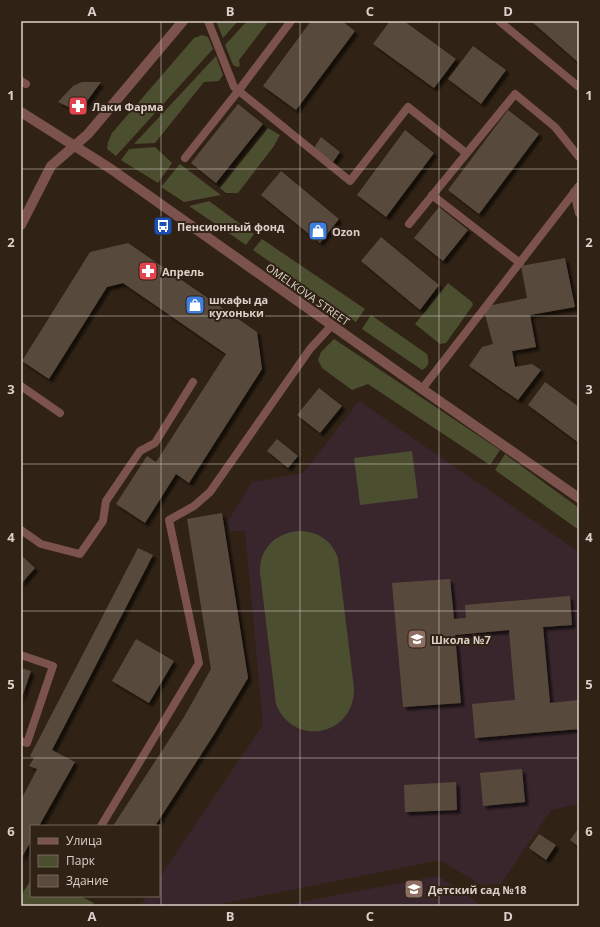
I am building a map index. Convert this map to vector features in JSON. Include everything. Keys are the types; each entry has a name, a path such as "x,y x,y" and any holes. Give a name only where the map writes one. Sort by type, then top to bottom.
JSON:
{"street":[{"path":"21,225 51,166 88,134 183,21"},
{"name":"OMELKOVA STREET","path":"21,112 118,174 579,498"}],"lane":[{"path":"208,21 234,87 350,181 408,107 466,153"},
{"path":"185,158 291,21"},
{"path":"499,21 579,87"},
{"path":"409,224 515,94 555,127 579,157"},
{"path":"577,189 579,213"},
{"path":"422,389 577,189"},
{"path":"432,195 520,263"},
{"path":"102,825 200,663 170,520 194,506 210,492 310,349 332,325"},
{"path":"21,530 41,544 80,554 103,521 106,501 140,451 155,443 193,382"},
{"path":"21,386 60,413"},
{"path":"21,656 53,666 27,743 21,741"}],"shaded area":[{"name":"Школа №7","path":"359,401 579,552 579,804 551,810 501,884 481,885 440,860 210,906 140,906 146,897 160,897 160,877 263,725 245,531 230,531 228,521 252,482 303,473"},
{"name":"Детский сад №18","path":"438,876 477,902 478,906 279,906"}],"green space":[{"path":"216,21 238,21 223,38"},
{"path":"247,21 269,21 239,60 240,66 237,67 233,65 225,45"},
{"path":"202,35 208,37 213,49 116,156 107,149 112,133 194,38"},
{"path":"216,56 223,75 219,81 204,82 155,143 134,144"},
{"path":"268,128 280,135 274,146 238,193 226,193 220,188"},
{"path":"155,147 172,163 158,183 121,160 129,149"},
{"path":"180,164 221,195 184,202 161,187"},
{"path":"209,201 254,234 246,245 189,206"},
{"path":"262,239 365,309 356,322 253,250"},
{"path":"448,283 472,302 473,305 446,343 440,344 415,324"},
{"path":"371,315 427,354 428,365 422,370 362,329"},
{"path":"334,339 500,450 490,465 368,384 352,390 322,368 318,360 321,352"},
{"path":"412,451 418,498 360,505 354,458"},
{"path":"505,454 579,508 579,530 495,470"},
{"path":"297,531 304,531 322,537 335,551 338,558 354,688 352,704 345,717 334,726 322,730 308,731 296,727 284,718 276,704 260,565 265,550 270,544 281,536"},
{"path":"30,882 30,897 82,897 94,903 91,906 21,906 21,895"}],"building":[{"path":"311,21 342,21 355,31 296,110 263,86"},
{"path":"390,21 404,21 456,59 434,88 373,44"},
{"path":"531,21 579,21 579,63"},
{"path":"473,46 506,70 481,104 448,79"},
{"path":"82,82 101,82 79,112 58,102 73,86"},
{"path":"238,104 263,124 216,183 191,163"},
{"path":"508,110 539,134 479,214 448,190"},
{"path":"405,130 434,153 386,217 357,195"},
{"path":"321,137 340,152 333,162 314,148"},
{"path":"281,171 339,219 320,243 261,195"},
{"path":"439,207 468,230 443,261 414,238"},
{"path":"381,237 439,285 420,310 361,261"},
{"path":"128,243 257,332 262,369 189,483 176,474 145,523 116,504 147,456 156,462 226,354 123,283 107,287 49,379 22,361 90,252"},
{"path":"565,258 575,307 530,315 536,347 512,351 515,367 532,364 541,370 518,400 469,366 482,347 493,344 483,307 527,298 521,266"},
{"path":"545,382 579,407 579,443 528,405"},
{"path":"319,388 342,406 320,433 297,415"},
{"path":"277,439 298,456 288,468 267,451"},
{"path":"222,513 248,678 213,736 156,825 114,825 184,717 211,669 187,519"},
{"path":"138,548 153,555 52,750 75,762 40,825 30,825 30,843 21,859 21,800 37,769 29,766 34,758 30,756"},
{"path":"21,555 35,568 21,584"},
{"path":"450,579 454,619 466,618 465,605 570,596 572,625 543,627 550,703 579,700 579,729 475,738 472,704 515,700 509,630 455,635 461,703 403,707 392,583"},
{"path":"136,639 174,661 149,703 112,681"},
{"path":"21,668 31,671 21,700"},
{"path":"522,769 525,802 483,806 480,773"},
{"path":"456,782 457,810 405,812 404,785"},
{"path":"579,828 579,847 570,840"},
{"path":"539,834 556,845 546,860 529,848"}],"place":[{"name":"Лаки Фарма","path":"78,106"},
{"name":"Пенсионный фонд","path":"163,226"},
{"name":"Ozon","path":"318,231"},
{"name":"Апрель","path":"148,271"},
{"name":"шкафы да кухоньки","path":"195,305"},
{"name":"Школа №7","path":"417,639"},
{"name":"Детский сад №18","path":"414,889"}]}
